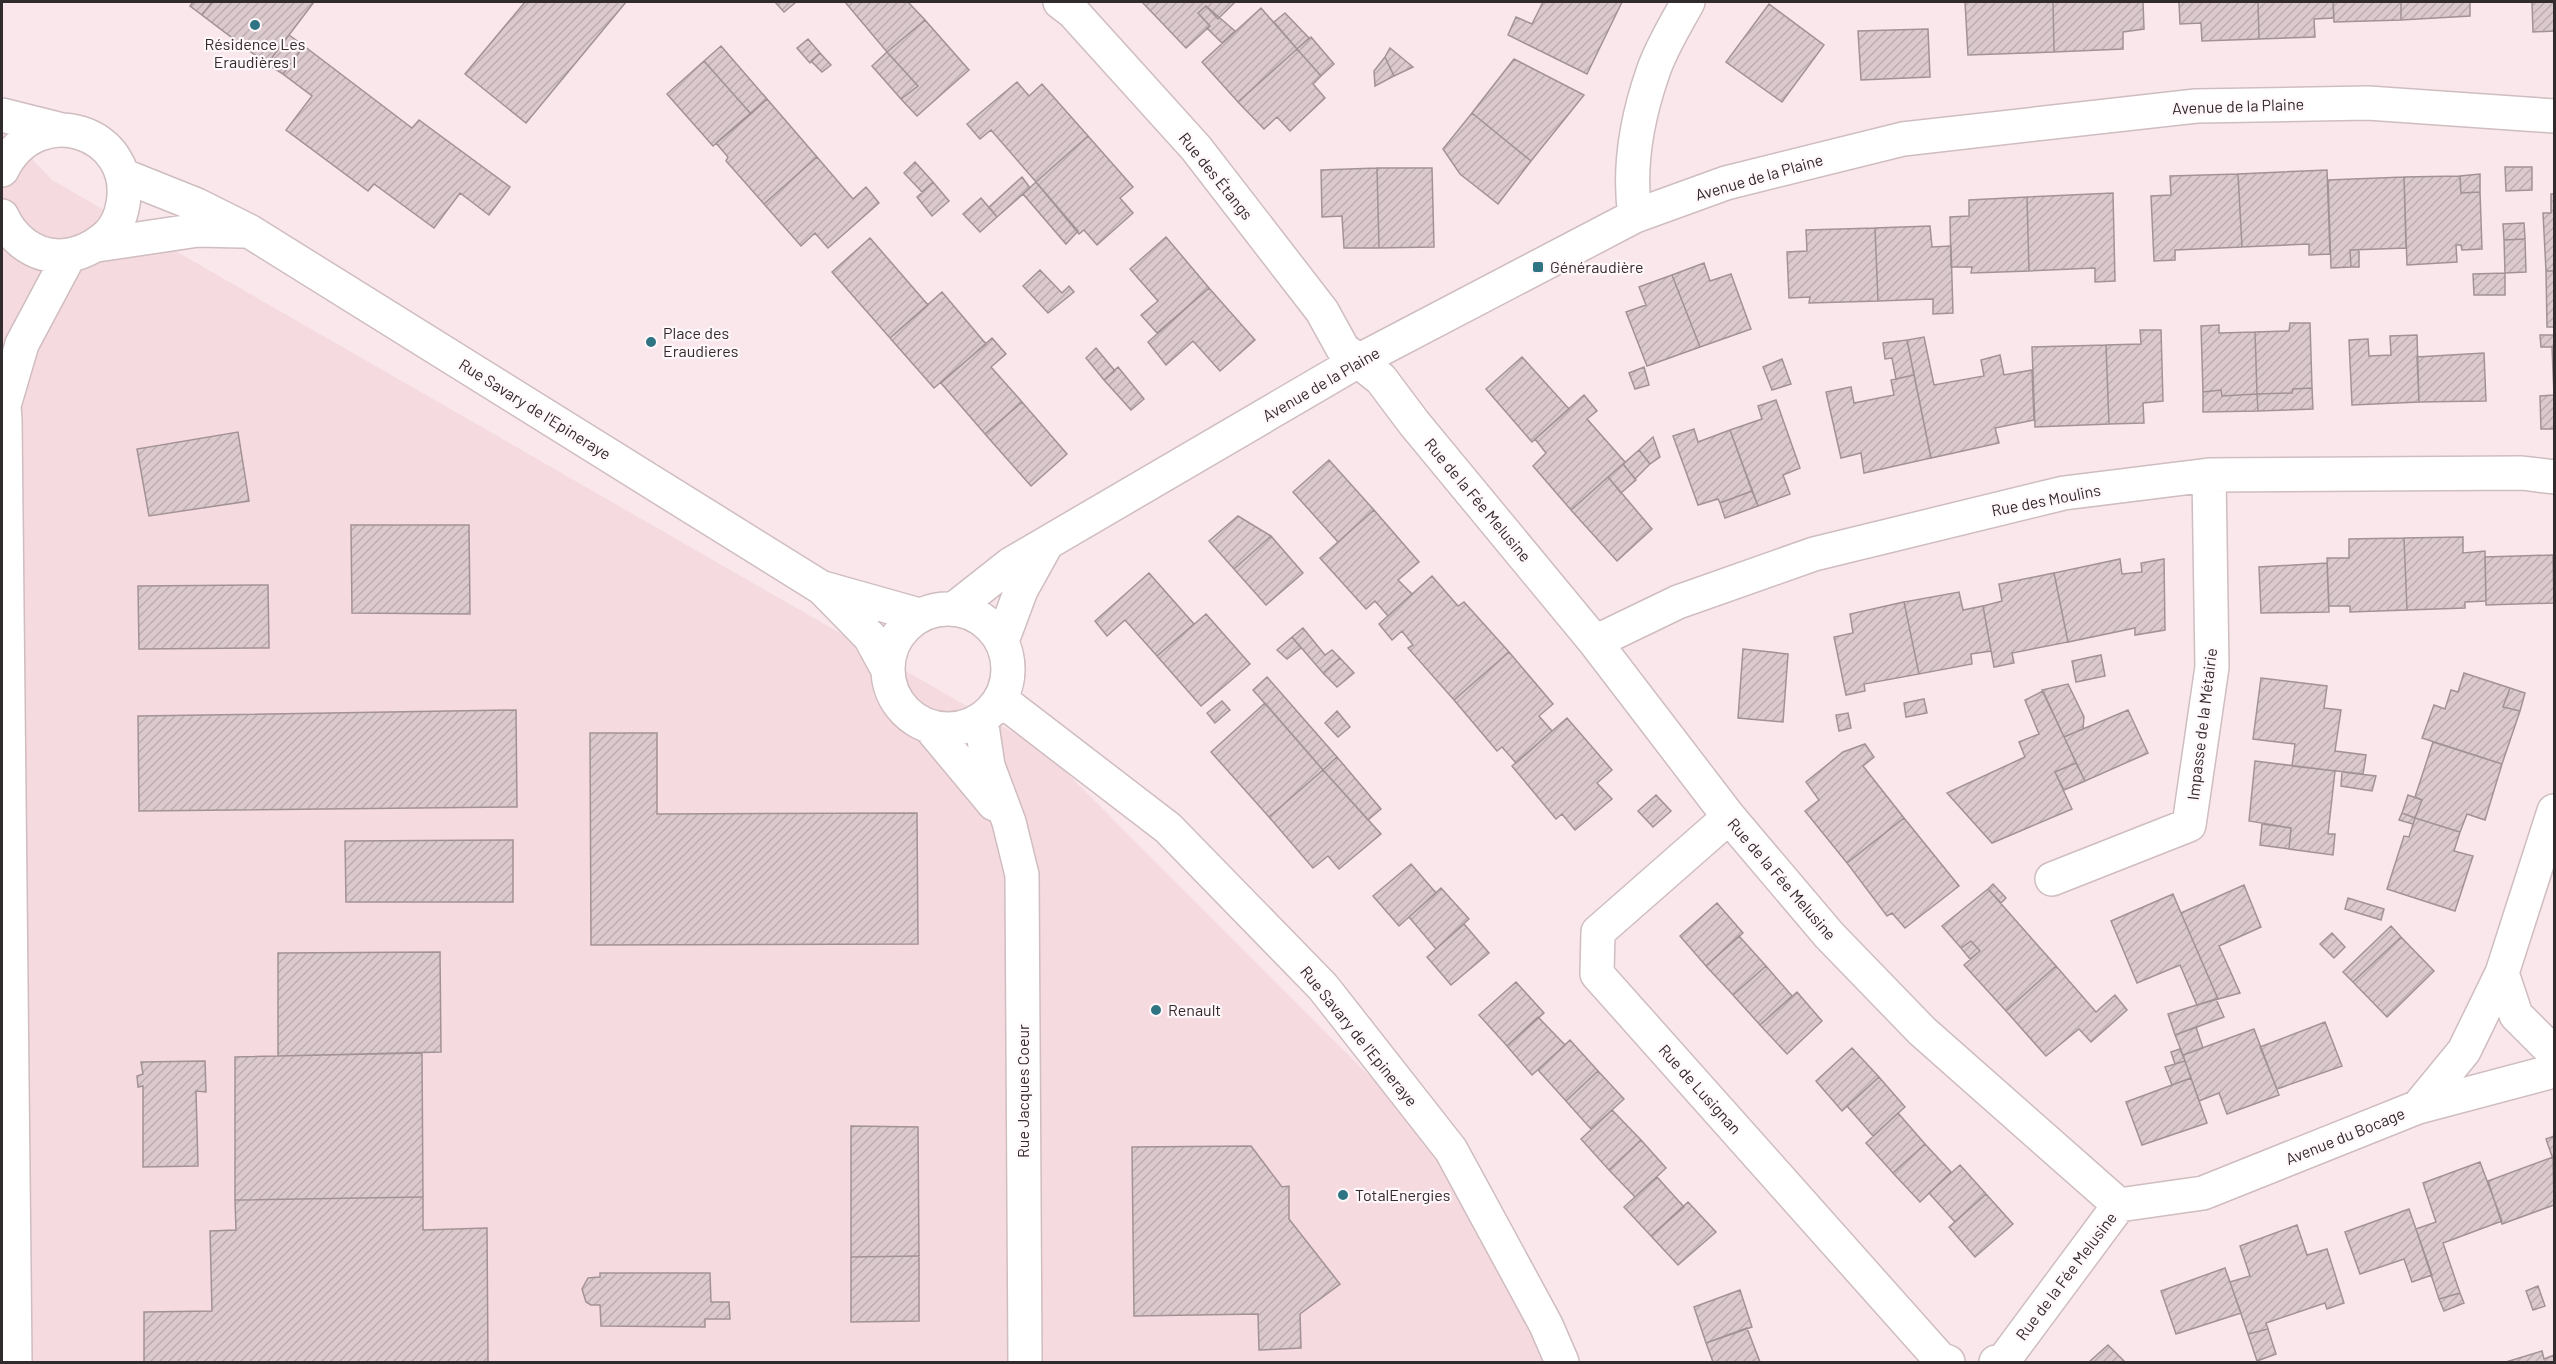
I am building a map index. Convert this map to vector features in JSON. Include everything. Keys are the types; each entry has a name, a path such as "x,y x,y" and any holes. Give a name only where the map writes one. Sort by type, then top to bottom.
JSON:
{"street":[{"name":"Rue des Étangs","path":"1059,2 1073,12 1196,148 1322,311 1343,349 1358,361"},
{"path":"1635,216 1631,193 1635,139 1653,70 1688,2"},
{"name":"Avenue de la Plaine","path":"954,609 1011,564 1358,361 1635,216 1726,183 1903,139 2196,106 2368,103 2554,116"},
{"path":"2,115 78,132 96,140 111,154 122,175 124,195 121,214 111,232 83,251 22,344 3,389 15,1362"},
{"path":"2,170 9,156 22,142 39,133 58,129"},
{"name":"Rue Savary de l'Epineraye","path":"122,175 197,205 249,231 822,588 870,637 888,670"},
{"path":"2,217 13,235 29,248 48,255 83,251 198,230 249,231"},
{"path":"2,217 2,229"},
{"name":"Rue de la Fée Melusine","path":"1358,361 1381,379 1414,423 1595,642 1729,817 1829,935 1922,1031 2119,1205 2004,1360 1996,1362"},
{"name":"Rue des Moulins","path":"1595,642 1678,602 1814,554 2064,493 2210,475 2522,473 2554,477"},
{"name":"Impasse de la Métairie","path":"2052,879 2189,825 2212,667 2210,475"},
{"path":"929,726 947,729 965,726 991,709 1007,680 1008,661 1002,641 1021,590 1047,543"},
{"name":"Rue Savary de l'Epineraye","path":"822,588 919,615"},
{"name":"Rue Savary de l'Epineraye","path":"929,726 913,717 899,704 891,688 888,670 889,654 896,638 906,626 919,615 933,610 954,609 973,614 990,626 1002,641"},
{"name":"Rue Savary de l'Epineraye","path":"991,709 1168,828 1323,987 1451,1150 1546,1325 1562,1362"},
{"name":"Rue Jacques Coeur","path":"991,709 988,766 1009,822 1022,875 1025,1362"},
{"name":"Rue Jacques Coeur","path":"929,726 1009,822"},
{"name":"Avenue du Bocage","path":"2119,1205 2203,1193 2418,1107 2464,1051 2502,973 2554,811"},
{"name":"Rue de Lusignan","path":"1729,817 1598,932 1597,974 1940,1359 1948,1362"},
{"path":"2502,973 2516,1015 2546,1045 2554,1049"},
{"path":"2418,1107 2554,1071"}],"shaded area":[{"path":"2,128 52,180 1045,751 1477,1184 1542,1362 2,1362"}],"building":[{"path":"193,2 212,2 202,15 190,6"},
{"name":"Résidence Les Eraudières I","path":"212,2 314,2 267,64 202,15"},
{"path":"525,2 626,2 526,123 465,74"},
{"path":"775,2 796,2 784,12"},
{"path":"845,2 908,2 925,20 887,52"},
{"path":"1142,2 1235,2 1218,19 1206,6 1198,13 1210,26 1186,48"},
{"path":"1543,2 1622,2 1587,74 1508,35 1516,17 1532,24"},
{"path":"1965,2 2053,2 2054,52 1968,55"},
{"path":"2053,2 2143,2 2144,29 2123,32 2123,49 2054,52"},
{"path":"2179,2 2258,2 2259,39 2202,41 2201,23 2180,24"},
{"path":"2258,2 2333,2 2334,18 2314,19 2315,37 2259,39"},
{"path":"2333,2 2401,2 2401,20 2334,22"},
{"path":"2401,2 2470,2 2470,16 2401,20"},
{"path":"2532,2 2554,2 2554,31 2533,32"},
{"path":"1769,4 1824,45 1782,102 1726,62"},
{"path":"1206,6 1235,31 1222,43 1207,28 1210,26 1198,13"},
{"path":"1261,8 1297,49 1238,102 1202,62"},
{"path":"1285,13 1309,38 1297,49 1274,22"},
{"path":"925,20 969,70 917,116 901,99 918,86 887,52"},
{"path":"1928,29 1930,77 1861,80 1858,31"},
{"path":"289,35 304,46 283,74 267,64"},
{"path":"1311,37 1334,64 1321,76 1297,49"},
{"path":"808,39 820,53 810,63 797,48"},
{"path":"304,46 412,128 419,120 510,187 489,215 460,193 434,228 374,184 368,191 286,130 312,96 283,74"},
{"path":"721,46 767,99 751,114 704,61"},
{"path":"1390,48 1413,67 1394,76 1385,57"},
{"path":"1297,49 1321,76 1313,84 1325,98 1290,131 1277,117 1264,129 1238,102"},
{"path":"887,52 918,86 901,99 872,66"},
{"path":"820,53 831,65 822,72 811,61"},
{"path":"1385,57 1394,76 1375,86 1374,71"},
{"path":"1514,59 1584,95 1531,161 1472,113"},
{"path":"704,61 751,114 713,146 667,94"},
{"path":"1017,82 1029,96 1042,84 1088,136 1036,182 991,130 980,139 967,124"},
{"path":"767,99 817,157 764,204 726,161 728,157 716,143"},
{"path":"1472,113 1531,161 1498,204 1460,174 1443,149"},
{"path":"1088,136 1133,187 1120,198 1133,213 1097,245 1084,230 1079,234 1036,182"},
{"path":"817,157 853,199 866,187 879,203 828,248 815,233 801,246 764,204"},
{"path":"915,162 933,182 922,192 904,173"},
{"path":"2505,167 2532,167 2532,190 2506,191"},
{"path":"1377,168 1432,168 1434,247 1379,248"},
{"path":"1377,168 1379,248 1344,248 1342,216 1322,217 1321,170"},
{"path":"2327,170 2330,254 2309,255 2309,244 2242,247 2238,174"},
{"path":"2238,174 2242,247 2175,250 2175,260 2154,261 2151,196 2171,195 2170,176"},
{"path":"2480,174 2480,192 2461,193 2460,176"},
{"path":"2460,176 2461,193 2480,192 2482,249 2462,250 2461,245 2456,245 2457,262 2407,265 2404,177"},
{"path":"1022,177 1030,188 997,217 989,207"},
{"path":"2404,177 2406,248 2350,250 2351,267 2331,268 2328,180"},
{"path":"933,182 949,201 932,216 917,197"},
{"path":"1036,182 1078,231 1066,244 1023,194"},
{"path":"2113,193 2115,281 2095,282 2095,268 2029,271 2027,197"},
{"path":"2551,194 2554,194 2554,271 2546,271 2543,213 2551,213"},
{"path":"2027,197 2029,271 1971,273 1972,267 1951,267 1950,217 1969,216 1969,200"},
{"path":"981,198 997,217 980,232 963,214"},
{"path":"2524,223 2525,239 2504,240 2503,224"},
{"path":"1930,226 1932,247 1951,246 1953,313 1933,314 1933,299 1878,301 1875,228"},
{"path":"1875,228 1878,301 1809,303 1810,297 1789,298 1787,252 1807,251 1806,230"},
{"path":"1166,237 1209,288 1157,333 1141,315 1158,301 1130,269"},
{"path":"870,238 928,305 890,338 832,272"},
{"path":"2525,239 2526,272 2505,273 2504,240"},
{"path":"2350,250 2359,250 2359,267 2351,267"},
{"path":"1704,263 1710,281 1731,274 1751,329 1700,347 1672,275"},
{"path":"1040,270 1062,293 1069,286 1074,292 1048,313 1023,286"},
{"path":"2546,271 2554,271 2554,327 2547,327"},
{"path":"2505,273 2505,295 2474,295 2473,274"},
{"path":"1672,275 1700,347 1647,366 1626,312 1646,305 1639,287"},
{"path":"1209,288 1255,340 1220,371 1193,341 1166,365 1148,342"},
{"path":"942,292 986,344 934,388 890,338"},
{"path":"2290,323 2310,323 2312,388 2293,389 2292,393 2257,394 2255,332 2289,331"},
{"path":"2219,325 2219,333 2255,332 2257,394 2222,396 2221,390 2203,392 2201,326"},
{"path":"2140,330 2161,330 2163,401 2143,403 2144,423 2109,424 2106,345 2141,344"},
{"path":"2417,335 2419,402 2352,405 2349,340 2368,339 2369,356 2391,355 2390,336"},
{"path":"2540,335 2554,335 2554,347 2541,347"},
{"path":"1924,337 1934,385 1984,376 1981,360 2000,355 2004,375 2032,370 2034,420 1995,428 1999,443 1931,458 1907,340"},
{"path":"992,338 1006,354 991,367 1022,402 985,434 941,383"},
{"path":"1907,340 1914,375 1896,379 1892,358 1885,359 1883,343"},
{"path":"2106,345 2109,424 2035,427 2032,347"},
{"path":"2552,347 2554,347 2554,395"},
{"path":"1096,348 1115,371 1104,380 1086,358"},
{"path":"2484,353 2486,401 2419,402 2417,357"},
{"path":"1522,357 1569,409 1532,442 1486,389"},
{"path":"1782,359 1791,384 1772,390 1763,367"},
{"path":"1118,367 1144,399 1131,410 1104,380"},
{"path":"1644,367 1649,385 1635,389 1629,373"},
{"path":"1914,375 1931,458 1864,473 1861,453 1841,458 1826,392 1851,387 1854,403 1894,395 1891,380"},
{"path":"2312,388 2313,409 2258,411 2257,394 2292,393 2293,389"},
{"path":"2221,390 2222,396 2257,394 2258,411 2203,412 2203,392"},
{"path":"1584,395 1597,411 1587,419 1625,462 1571,510 1533,466 1546,453 1535,439"},
{"path":"2554,395 2554,429 2541,429 2540,396"},
{"path":"1776,400 1800,468 1783,475 1790,494 1758,506 1730,430 1762,419 1758,406"},
{"path":"1022,402 1067,454 1031,486 985,434"},
{"path":"1694,429 1698,442 1730,430 1752,491 1720,503 1718,499 1698,505 1673,436"},
{"path":"238,432 249,501 149,516 137,449"},
{"path":"1653,437 1660,457 1650,464 1639,450"},
{"path":"1639,450 1650,464 1635,479 1623,464"},
{"path":"1329,460 1374,510 1338,542 1293,492"},
{"path":"1623,464 1636,480 1621,493 1608,477"},
{"path":"1608,477 1652,529 1617,561 1571,510"},
{"path":"1752,491 1758,506 1725,518 1720,503"},
{"path":"1374,510 1419,562 1398,580 1412,594 1388,616 1375,601 1366,609 1320,558"},
{"path":"1238,516 1271,536 1234,569 1209,541"},
{"path":"351,525 469,525 470,614 352,613"},
{"path":"1271,536 1303,573 1266,605 1234,569"},
{"path":"2463,537 2463,553 2485,551 2486,601 2465,602 2465,608 2407,610 2404,538"},
{"path":"2404,538 2407,610 2350,612 2350,606 2329,606 2327,558 2349,558 2349,539"},
{"path":"2553,555 2554,603 2486,605 2485,557"},
{"path":"2120,559 2122,574 2142,572 2141,563 2164,559 2165,630 2135,635 2135,628 2068,642 2054,573"},
{"path":"2327,563 2329,612 2261,613 2259,567"},
{"path":"1149,573 1194,624 1157,656 1125,620 1107,636 1095,621"},
{"path":"2054,573 2068,642 2012,653 2014,663 1994,667 1983,606 2002,601 1999,584"},
{"path":"1432,576 1458,606 1464,602 1509,652 1454,700 1408,648 1413,645 1402,631 1392,640 1379,624"},
{"path":"268,585 269,648 139,649 138,586"},
{"path":"1959,592 1963,610 1983,606 1991,651 1971,654 1972,664 1919,674 1904,602"},
{"path":"1904,602 1919,674 1864,684 1865,691 1846,695 1834,637 1853,633 1850,614"},
{"path":"1206,614 1250,664 1201,706 1157,656"},
{"path":"1303,628 1325,655 1332,650 1340,658 1323,673 1292,637"},
{"path":"1292,637 1301,648 1287,659 1277,650"},
{"path":"1743,649 1788,654 1783,722 1738,718"},
{"path":"1509,652 1553,704 1539,716 1552,731 1516,763 1502,747 1497,751 1454,700"},
{"path":"2101,655 2105,676 2076,682 2072,661"},
{"path":"1340,658 1354,673 1337,687 1323,673"},
{"path":"2464,673 2510,688 2503,707 2520,711 2502,764 2422,738 2434,705 2445,709 2451,690 2458,692"},
{"path":"1267,677 1337,757 1323,770 1253,690"},
{"path":"2261,678 2327,686 2324,708 2341,710 2335,751 2366,755 2363,774 2292,766 2295,744 2253,739"},
{"path":"2068,684 2084,717 2083,729 2064,737 2042,690"},
{"path":"2510,688 2525,693 2520,711 2503,707"},
{"path":"2043,691 2076,763 2055,772 2072,809 1992,843 1947,793 2025,757 2019,742 2039,734 2025,700"},
{"path":"1924,699 1927,713 1906,717 1904,703"},
{"path":"1222,701 1230,710 1215,723 1207,713"},
{"path":"1265,703 1323,770 1269,817 1211,752"},
{"path":"516,710 517,807 139,811 138,716"},
{"path":"2128,710 2148,753 2085,781 2064,737"},
{"path":"1337,711 1350,727 1338,737 1325,723"},
{"path":"1848,713 1851,728 1839,731 1836,715"},
{"path":"1567,718 1612,770 1597,783 1612,799 1575,830 1562,814 1556,819 1512,766"},
{"path":"590,733 657,733 657,814 917,813 918,944 591,945"},
{"path":"2433,742 2502,764 2485,820 2467,814 2460,832 2415,818 2422,800 2415,797"},
{"path":"1865,744 1874,757 1863,766 1904,818 1847,863 1805,811 1819,800 1806,782 1843,752"},
{"path":"1337,757 1381,809 1368,820 1323,770"},
{"path":"2255,761 2335,771 2328,834 2335,834 2333,855 2289,849 2291,828 2249,821"},
{"path":"2076,763 2085,781 2064,790 2055,772"},
{"path":"1323,770 1381,834 1339,869 1328,856 1313,868 1269,817"},
{"path":"2342,772 2376,776 2372,791 2341,786"},
{"path":"1656,795 1671,811 1653,827 1638,811"},
{"path":"2408,795 2422,800 2415,818 2402,813"},
{"path":"2402,813 2415,818 2413,824 2399,820"},
{"path":"1904,818 1959,886 1905,928 1892,913 1887,916 1847,863"},
{"path":"2415,818 2460,832 2454,851 2473,856 2455,911 2387,889 2404,836 2409,837"},
{"path":"2262,824 2291,828 2289,849 2260,845"},
{"path":"513,840 513,902 346,902 345,841"},
{"path":"1411,864 1436,893 1399,926 1373,896"},
{"path":"1993,884 2006,898 2001,903 1988,889"},
{"path":"2244,885 2261,927 2219,946 2240,993 2218,999 2181,913"},
{"path":"1441,888 1469,919 1436,949 1409,917"},
{"path":"1988,889 2056,966 2006,1011 1964,965 1980,951 1971,941 1961,948 1942,926"},
{"path":"2173,894 2218,999 2197,1005 2180,965 2137,983 2111,921"},
{"path":"2348,898 2384,909 2381,920 2345,909"},
{"path":"1717,903 1743,933 1706,966 1680,936"},
{"path":"1464,924 1489,953 1451,985 1427,957"},
{"path":"2391,926 2401,937 2353,982 2343,972"},
{"path":"2332,933 2345,947 2334,958 2320,944"},
{"path":"1739,936 1766,966 1733,995 1706,966"},
{"path":"2401,937 2434,971 2387,1017 2353,982"},
{"path":"1971,941 1980,951 1970,959 1961,948"},
{"path":"440,952 441,1052 278,1056 278,953"},
{"path":"1766,966 1792,996 1760,1025 1733,995"},
{"path":"2056,966 2096,1012 2115,995 2127,1010 2091,1042 2079,1029 2046,1056 2006,1011"},
{"path":"1516,982 1544,1013 1507,1046 1479,1015"},
{"path":"1797,992 1822,1021 1787,1054 1760,1025"},
{"path":"2216,999 2224,1017 2175,1035 2168,1014"},
{"path":"1538,1017 1565,1045 1532,1075 1507,1046"},
{"path":"2325,1022 2342,1066 2277,1089 2260,1047"},
{"path":"2196,1027 2203,1048 2183,1055 2175,1035"},
{"path":"2254,1029 2279,1095 2227,1114 2219,1093 2199,1101 2183,1055"},
{"path":"1570,1040 1598,1071 1566,1101 1538,1070"},
{"path":"1852,1048 1879,1077 1842,1111 1816,1081"},
{"path":"2180,1049 2185,1061 2175,1064 2171,1052"},
{"path":"422,1053 423,1197 235,1200 235,1057"},
{"path":"205,1061 206,1092 196,1091 198,1166 143,1167 143,1086 138,1087 137,1076 143,1074 141,1062"},
{"path":"2185,1061 2191,1078 2172,1085 2165,1067"},
{"path":"1598,1071 1624,1099 1591,1129 1566,1101"},
{"path":"1879,1077 1905,1107 1873,1136 1847,1106"},
{"path":"2191,1078 2207,1123 2142,1145 2126,1102"},
{"path":"1612,1110 1641,1140 1609,1170 1581,1139"},
{"path":"1898,1113 1925,1144 1893,1173 1866,1143"},
{"path":"851,1126 918,1127 919,1256 851,1257"},
{"path":"2554,1136 2554,1162 2546,1139"},
{"path":"1641,1140 1666,1168 1635,1197 1609,1170"},
{"path":"1925,1144 1951,1172 1920,1202 1893,1173"},
{"path":"1251,1146 1282,1187 1289,1186 1289,1219 1340,1284 1300,1314 1301,1348 1259,1350 1258,1314 1134,1316 1132,1147"},
{"path":"2553,1157 2554,1205 2502,1224 2488,1181"},
{"path":"2480,1162 2502,1221 2443,1243 2460,1293 2439,1299 2416,1229 2436,1222 2423,1183"},
{"path":"1960,1165 1986,1194 1955,1222 1929,1193"},
{"path":"1657,1177 1684,1207 1651,1236 1624,1207"},
{"path":"1986,1194 2013,1224 1975,1257 1949,1227"},
{"path":"423,1197 423,1230 487,1228 488,1362 144,1362 144,1312 212,1311 210,1231 236,1230 235,1200"},
{"path":"1688,1202 1716,1232 1678,1265 1651,1236"},
{"path":"2409,1209 2432,1275 2412,1282 2404,1259 2360,1274 2345,1232"},
{"path":"2297,1225 2307,1255 2327,1249 2344,1303 2327,1309 2325,1303 2266,1323 2268,1329 2248,1334 2230,1282 2250,1276 2240,1246"},
{"path":"919,1256 919,1321 851,1322 851,1257"},
{"path":"2225,1268 2241,1313 2176,1334 2161,1291"},
{"path":"600,1273 710,1273 711,1302 729,1302 730,1319 705,1319 705,1327 601,1326 600,1305 591,1305 586,1302 582,1289 588,1278 600,1277"},
{"path":"2538,1286 2545,1306 2533,1310 2526,1291"},
{"path":"1740,1290 1752,1327 1706,1343 1694,1307"},
{"path":"2460,1293 2464,1303 2444,1311 2439,1299"},
{"path":"1747,1328 1760,1362 1713,1362 1706,1343"},
{"path":"2268,1329 2276,1354 2257,1361 2248,1334"},
{"path":"2108,1345 2125,1362 2089,1362"},
{"path":"2542,1351 2544,1359 2554,1355 2554,1362 2506,1362"}],"place":[{"name":"Résidence Les Eraudières I","path":"255,25"},
{"name":"Généraudière","path":"1538,267"},
{"name":"Place des Eraudieres","path":"651,342"},
{"name":"Renault","path":"1156,1010"},
{"name":"TotalEnergies","path":"1343,1195"}]}
